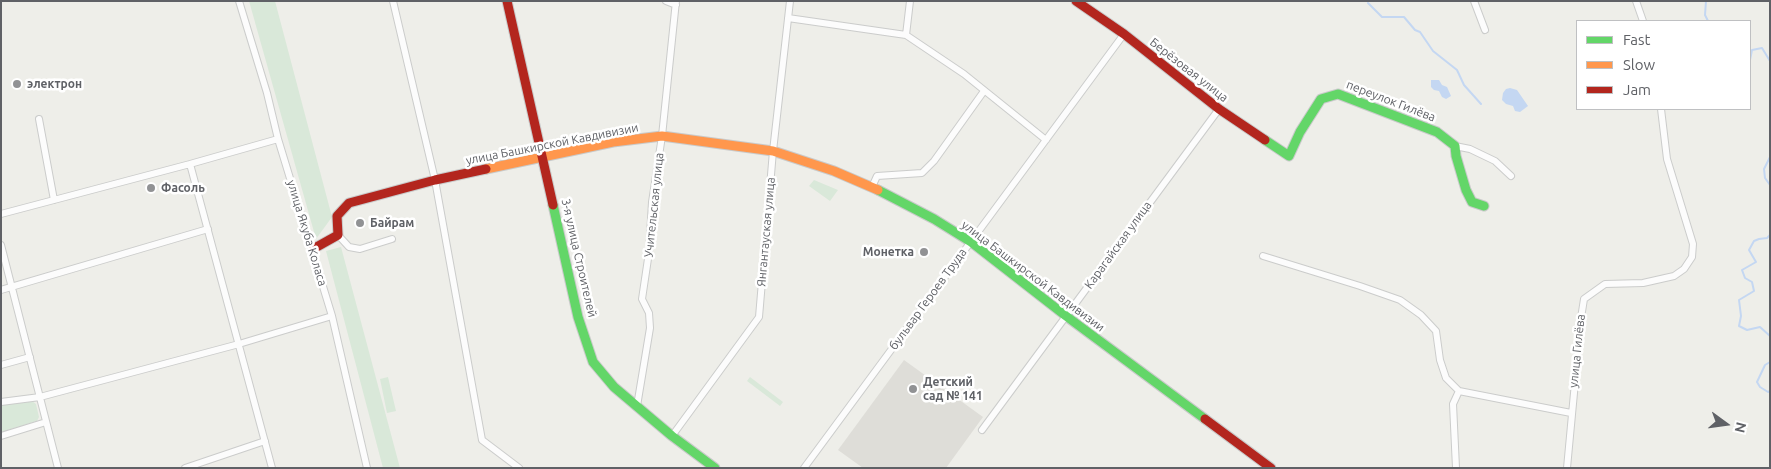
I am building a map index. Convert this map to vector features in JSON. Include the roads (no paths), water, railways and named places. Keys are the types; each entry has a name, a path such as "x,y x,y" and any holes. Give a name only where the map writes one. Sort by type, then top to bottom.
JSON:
{"street":[{"name":"улица Якуба Коласа","path":"239,1 267,93 278,139 332,316 367,468"},
{"path":"393,1 435,180 482,440 519,468"},
{"name":"3-я улица Строителей","path":"507,1 578,317 593,362 614,387 672,436 714,468"},
{"path":"666,1 676,3"},
{"name":"Янгантауская улица","path":"672,436 759,317 773,151 790,1"},
{"path":"906,36 910,1"},
{"name":"Берёзовая улица","path":"1076,1 1124,34 1219,109 1288,156"},
{"path":"1474,1 1485,30"},
{"path":"1636,1 1643,20"},
{"name":"Учительская улица","path":"637,406 650,328 649,313 642,299 649,252 652,202 662,136 676,3"},
{"path":"788,18 906,36 964,74 1046,140"},
{"name":"бульвар Героев Труда","path":"804,468 1124,34"},
{"path":"872,187 877,176 922,172 934,161 984,91"},
{"name":"переулок Гилёва","path":"1288,156 1300,132 1321,99 1338,94 1438,132 1455,146 1470,149 1494,161 1511,176"},
{"name":"Карагайская улица","path":"982,430 1219,109"},
{"name":"улица Гилёва","path":"1567,468 1571,413 1584,299 1605,284 1642,283 1674,276 1684,269 1692,257 1693,244 1667,159 1661,110"},
{"path":"39,119 54,200"},
{"name":"улица Башкирской Кавдивизии","path":"338,235 337,216 349,203 435,180 613,142 662,136 773,151 834,171 872,187 934,219 971,242 1066,316 1271,468"},
{"path":"1,214 278,139"},
{"path":"1455,146 1466,190 1472,202 1484,206"},
{"path":"190,164 272,468"},
{"path":"1,290 208,229"},
{"path":"313,250 338,235 349,247 360,249 392,239"},
{"path":"1,246 58,468"},
{"path":"1262,256 1375,290 1400,300 1421,316 1436,331 1440,360 1446,378 1459,391 1571,413"},
{"path":"1,402 40,397 239,344 332,316"},
{"path":"1,365 30,357"},
{"path":"1456,468 1453,404 1459,391"},
{"path":"1,436 46,422"},
{"path":"185,468 265,441"}],"water":[{"path":"1431,80 1439,80 1442,85 1447,87 1451,96 1446,99 1442,97 1439,91 1431,87"},
{"path":"1506,89 1517,90 1528,106 1520,112 1515,111 1513,106 1506,104 1502,100 1503,93"}],"waterway":[{"path":"1706,1 1705,15 1708,20"},
{"path":"1368,3 1382,17 1404,17 1415,30 1420,32 1433,51 1457,70 1464,85 1481,104"},
{"path":"1751,55 1752,50 1762,48 1770,61"},
{"path":"1770,157 1764,169 1765,178 1770,185"},
{"path":"1770,235 1767,238 1754,241 1749,250 1756,262 1742,270 1745,278 1752,282 1754,291 1739,300 1741,316 1739,326 1747,330 1760,327 1770,336"},
{"path":"1770,362 1765,365 1757,382 1760,387 1768,392 1770,391"}],"place":[{"name":"электрон","path":"17,84"},
{"name":"Фасоль","path":"151,188"},
{"name":"Байрам","path":"360,223"},
{"name":"Монетка","path":"924,252"},
{"name":"Детский сад № 141","path":"913,389"}]}
